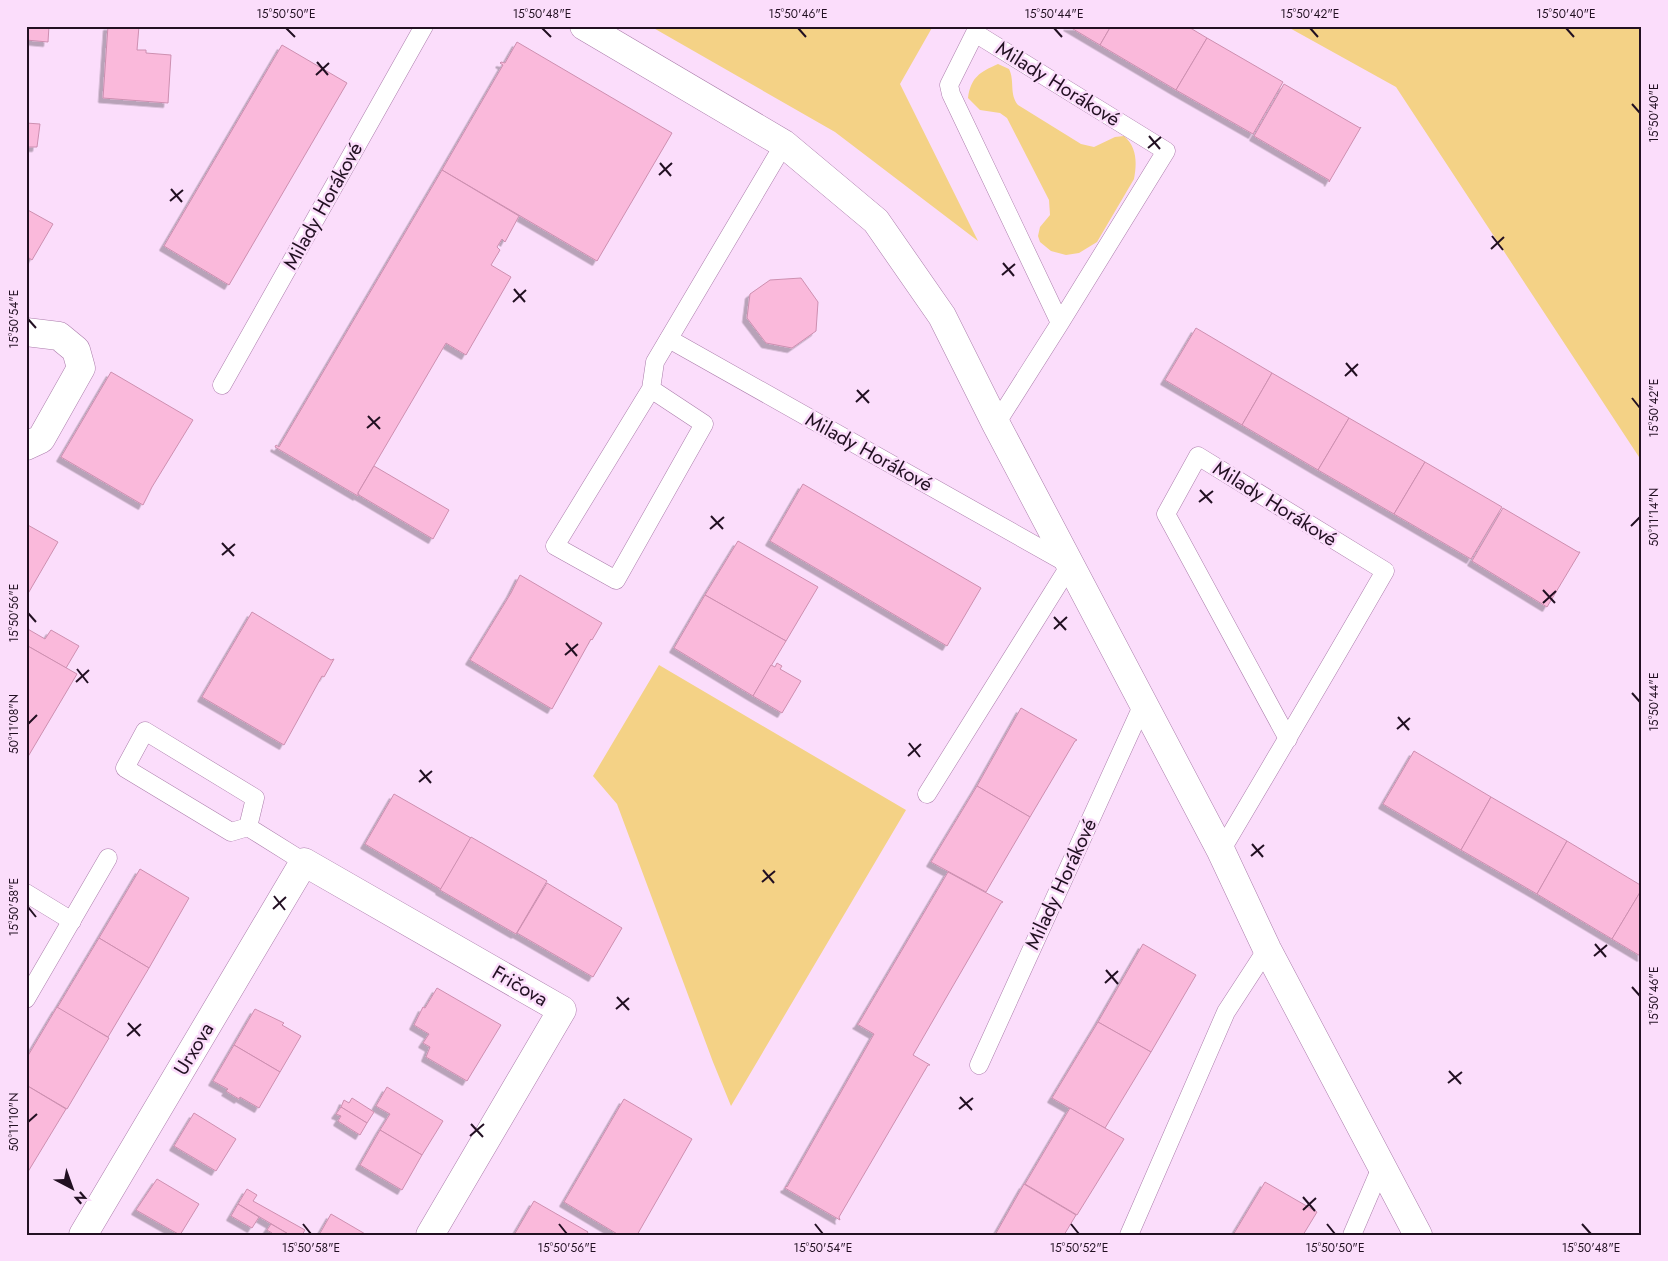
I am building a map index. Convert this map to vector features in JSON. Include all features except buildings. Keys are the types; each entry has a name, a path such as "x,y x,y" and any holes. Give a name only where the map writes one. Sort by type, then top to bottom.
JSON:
{"street":[{"path":"584,26 784,144 876,221 942,316 996,424 1222,851 1267,948 1418,1235"},
{"path":"26,332 59,336 76,350 81,368 41,439 26,446"},
{"name":"Urxova","path":"83,1235 304,862"},
{"name":"Fričova","path":"304,862 562,1010 430,1235"}],"lane":[{"name":"Milady Horákové","path":"222,385 424,26"},
{"name":"Milady Horákové","path":"996,424 1060,324 1166,151 975,33 948,85 1060,324"},
{"path":"650,389 704,424 616,580 555,546 650,389 655,362 784,144"},
{"name":"Milady Horákové","path":"669,339 1070,565"},
{"name":"Milady Horákové","path":"1222,851 1288,739 1385,571 1198,456 1166,514 1288,739"},
{"path":"927,794 1070,565"},
{"name":"Milady Horákové","path":"979,1065 1144,702"},
{"path":"248,827 255,798 145,731 124,768 231,832 248,827 304,862"},
{"path":"26,999 108,858"},
{"path":"26,893 72,921"},
{"path":"1130,1235 1226,1012 1267,948"},
{"path":"1352,1235 1382,1165"}],"shaded area":[{"path":"650,26 933,26 900,84 978,241 835,132"},
{"path":"1286,26 1642,26 1642,453 1639,457 1396,87"},
{"path":"998,64 1009,69 1015,101 1018,105 1081,144 1094,147 1115,137 1124,136 1134,150 1136,167 1134,179 1097,242 1079,253 1066,255 1051,251 1040,242 1038,236 1040,227 1050,215 1049,200 1007,118 1000,113 980,110 968,98 971,85 977,76"},
{"path":"659,665 906,810 731,1106 617,804 593,776"}]}
